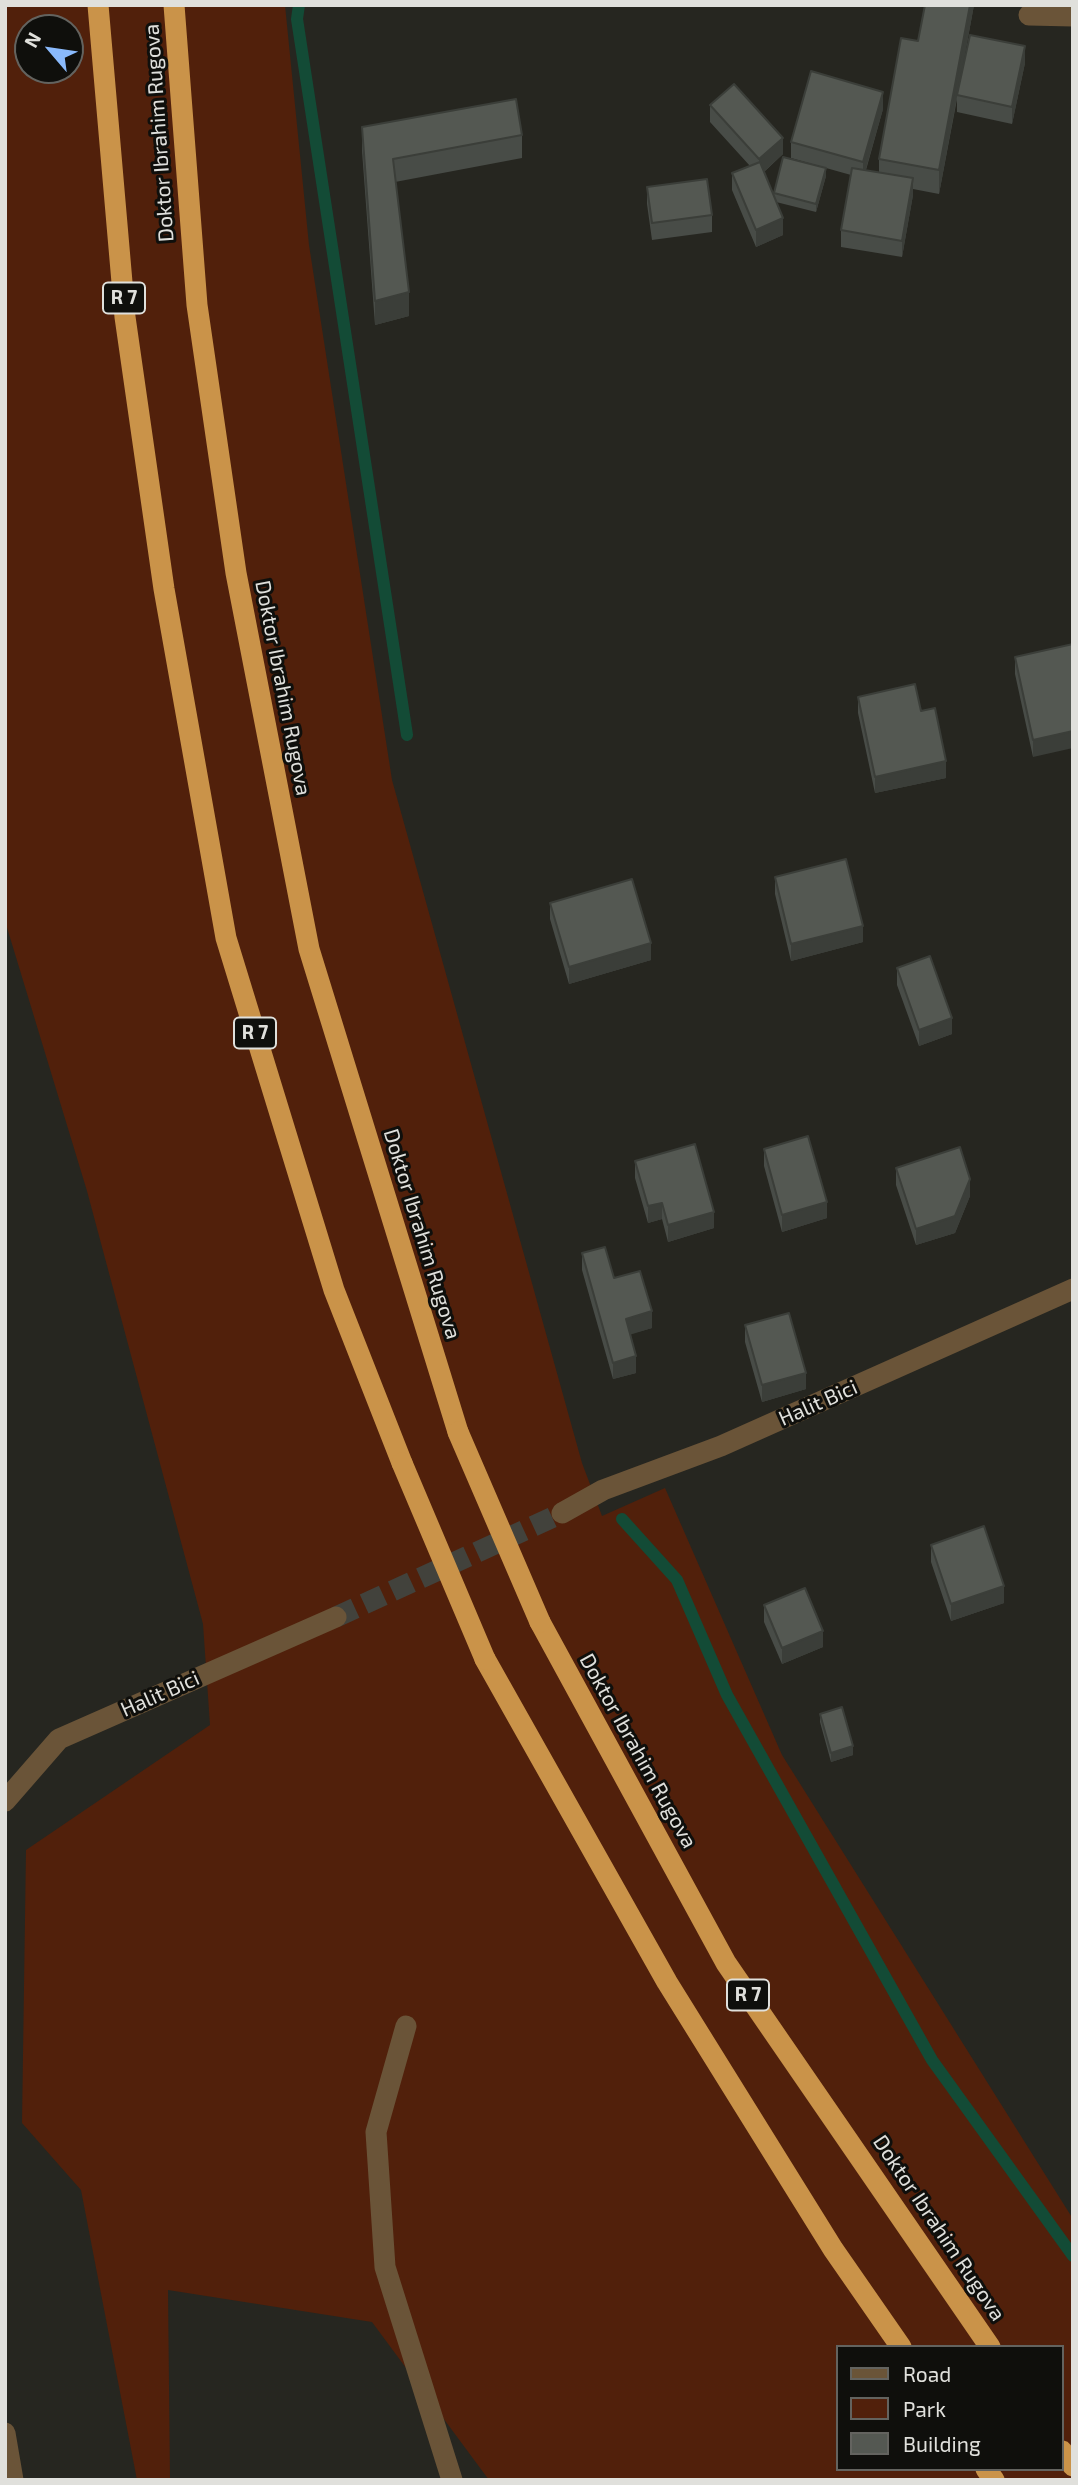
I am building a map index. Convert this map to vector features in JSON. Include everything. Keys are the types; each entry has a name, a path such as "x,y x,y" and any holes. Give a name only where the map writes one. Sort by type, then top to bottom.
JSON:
{"highway":[{"name":"R 7","path":"98,5 125,317 163,589 226,938 334,1290 402,1463 485,1658 667,1982 834,2249 900,2345"},
{"name":"Doktor Ibrahim Rugova","path":"174,5 197,305 236,573 309,949 458,1432 540,1622 726,1962 989,2345"}],"street":[{"path":"1029,15 1073,16"},
{"name":"Halit Bici","path":"562,1513 603,1490 721,1446 1073,1289"},
{"name":"Halit Bici","path":"5,1801 59,1739 336,1617"},
{"path":"406,2026 376,2132 385,2267 452,2480"},
{"path":"5,2432 13,2480"}],"green space":[{"path":"5,5 285,5 309,245 392,780 582,1463 602,1516 665,1488 782,1755 1073,2219 1073,2480 489,2480 372,2322 168,2290 170,2480 137,2480 81,2190 22,2123 26,1850 210,1725 203,1624 87,1191 5,921"}],"building":[{"path":"925,5 970,5 939,170 879,159 901,38 918,41"},
{"path":"970,35 1025,46 1012,107 957,95"},
{"path":"811,71 883,92 863,162 791,142"},
{"path":"734,84 783,138 759,159 710,105"},
{"path":"516,99 522,135 393,159 409,292 375,301 362,127"},
{"path":"783,157 826,168 816,204 774,193"},
{"path":"760,162 783,218 756,230 732,173"},
{"path":"852,168 913,178 902,241 841,230"},
{"path":"707,179 712,215 652,223 647,187"},
{"path":"1073,644 1073,731 1033,740 1015,657"},
{"path":"915,684 921,711 935,708 946,761 875,777 858,697"},
{"path":"846,859 863,926 791,944 775,877"},
{"path":"632,879 651,943 569,967 550,903"},
{"path":"930,956 952,1018 919,1030 897,968"},
{"path":"808,1136 827,1202 782,1215 764,1149"},
{"path":"695,1144 714,1212 668,1225 662,1203 648,1206 635,1161"},
{"path":"960,1147 970,1179 955,1216 916,1229 896,1168"},
{"path":"605,1247 614,1278 640,1271 652,1311 626,1319 636,1356 613,1363 582,1253"},
{"path":"789,1313 806,1373 762,1385 745,1325"},
{"path":"984,1526 1004,1586 951,1604 931,1545"},
{"path":"805,1588 823,1631 782,1648 764,1605"},
{"path":"842,1707 853,1746 831,1753 820,1714"}],"waterway":[{"path":"299,5 297,19 407,735"},
{"path":"622,1519 677,1580 727,1695 932,2060 1073,2256"}],"tunnel":[{"path":"336,1617 562,1513"}]}
